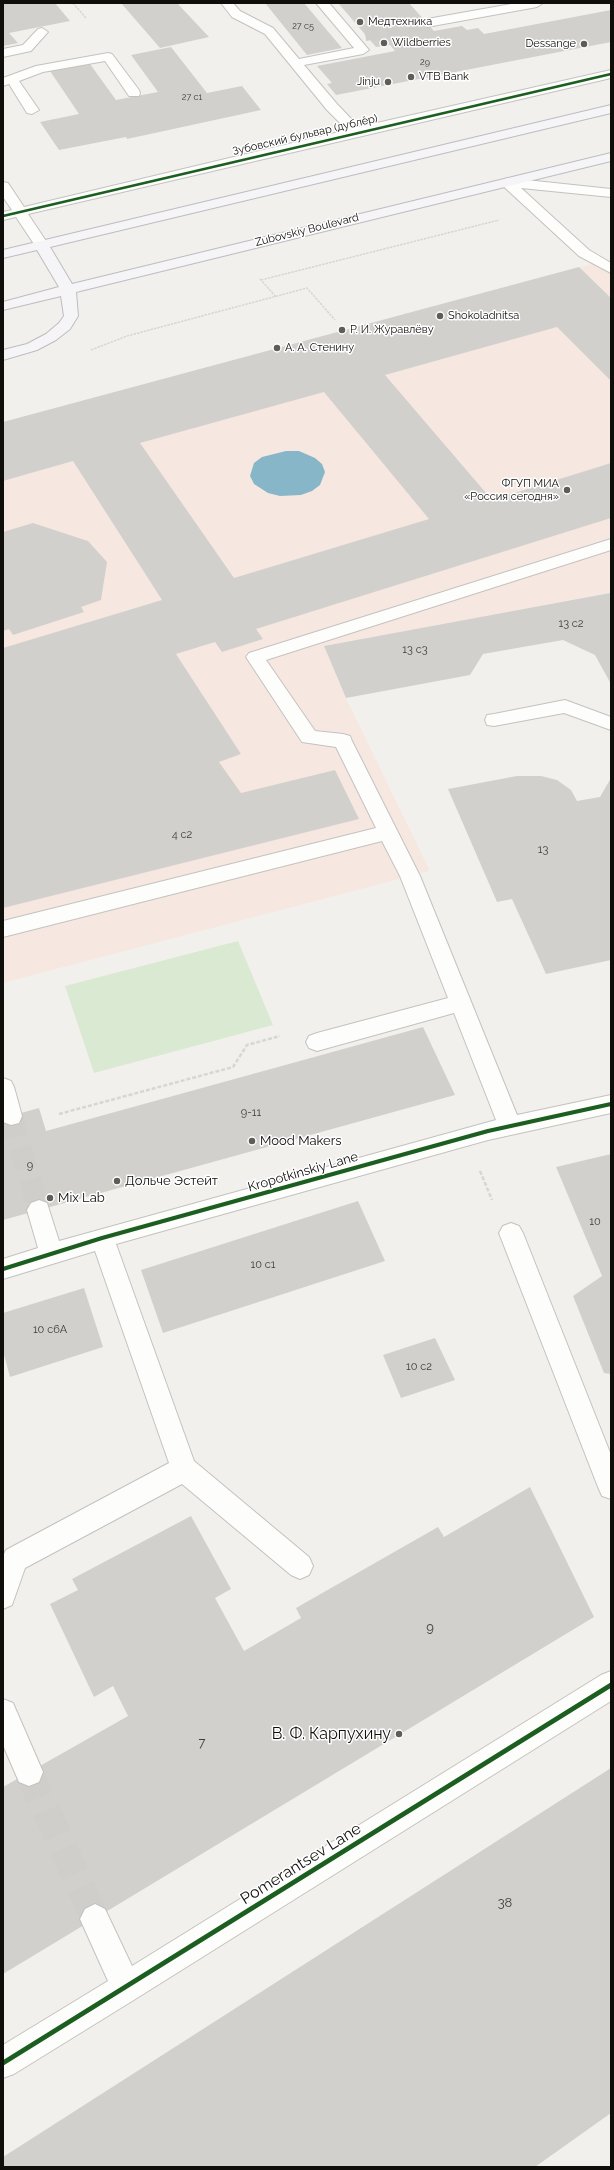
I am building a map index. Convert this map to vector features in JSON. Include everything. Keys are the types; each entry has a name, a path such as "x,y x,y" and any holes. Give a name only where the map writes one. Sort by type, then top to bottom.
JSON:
{"main road":[{"path":"3,254 611,108"},
{"name":"Zubovskiy Boulevard","path":"3,306 205,255 611,157"},
{"path":"3,355 32,347 51,337 65,326 71,316 68,290 41,244"}],"street":[{"path":"228,3 236,14 270,31 332,107 356,132"},
{"path":"296,62 363,50 322,3"},
{"path":"427,23 537,3"},
{"path":"3,53 27,48 42,32"},
{"path":"351,37 365,34"},
{"path":"32,110 8,81 40,69 108,57 134,93"},
{"name":"Зубовский бульвар (дублёр)","path":"3,216 356,132 611,74"},
{"path":"507,182 611,193"},
{"path":"507,182 584,253 611,269"},
{"path":"3,186 41,244"},
{"path":"510,1126 410,876 343,741 309,737 255,657 611,544"},
{"path":"494,720 565,706 611,724"},
{"path":"3,929 388,832"},
{"path":"318,1042 461,1003"},
{"path":"3,1087 11,1116"},
{"name":"Kropotkinskiy Lane","path":"3,1269 102,1238 510,1126 611,1104"},
{"path":"38,1210 50,1254"},
{"path":"511,1233 611,1487"},
{"path":"102,1238 184,1469 300,1566"},
{"path":"3,1596 15,1559 184,1469"},
{"name":"Pomerantsev Lane","path":"3,2063 611,1685"},
{"path":"3,1713 29,1772"},
{"path":"95,1919 126,1987"}],"path":[{"path":"74,3 86,18"},
{"path":"261,280 538,211"},
{"path":"256,274 276,297"},
{"path":"90,350 127,336 307,288 335,320"},
{"path":"59,1114 233,1067 247,1045 287,1034 318,1042"},
{"path":"478,1165 491,1198"}],"shaded area":[{"path":"611,259 611,595 610,593 324,646 346,698 430,871 3,983 3,422"}],"green space":[{"path":"238,941 273,1025 94,1073 65,986"}],"water":[{"path":"286,451 299,451 315,458 322,464 325,472 320,485 312,491 301,495 280,496 268,493 254,484 250,476 254,463 262,457"}],"building":[{"path":"3,3 55,3 70,21 9,33 18,43 3,46"},
{"path":"121,3 177,3 209,37 160,48"},
{"path":"265,3 304,3 342,48 307,55"},
{"path":"338,3 409,3 434,31 462,26 467,30 478,28 484,34 611,10 611,42 336,95 327,84 332,83 317,66 395,51 390,45 376,47"},
{"path":"171,47 207,93 242,86 261,110 127,139 126,137 59,150 40,122 79,114 50,71 90,64 116,100 158,92 131,55"},
{"name":"ФГУП МИА «Россия сегодня»","path":"579,267 611,298 611,381 557,327 385,375 492,500 611,463 611,518 256,629 263,639 222,652 215,642 176,654 241,754 219,762 241,793 335,770 359,819 3,908 3,648 162,600 73,461 3,481 3,422","holes":["324,392 429,519 234,578 140,443"]},
{"path":"33,523 88,541 107,562 101,600 81,607 84,612 13,635 9,629 3,631 3,532"},
{"path":"610,593 611,684 595,655 563,640 483,654 470,675 346,698 324,646"},
{"path":"517,776 541,776 557,780 571,790 577,801 600,797 611,778 611,960 546,974 512,899 497,902 448,789"},
{"path":"423,1027 455,1095 3,1220 3,1118 39,1108 46,1131"},
{"path":"611,1154 611,1374 604,1373 573,1296 602,1276 556,1167"},
{"path":"358,1201 385,1261 163,1333 141,1270"},
{"path":"84,1288 103,1347 10,1377 3,1351 3,1313"},
{"path":"435,1338 455,1380 401,1398 383,1355"},
{"path":"530,1487 594,1617 3,1974 3,1787 128,1716 113,1686 94,1697 50,1604 78,1590 72,1579 191,1516 231,1589 215,1598 244,1651 301,1618 296,1608 438,1527 444,1537"},
{"path":"611,1768 611,2113 535,2167 3,2167 3,2157"}],"tunnel":[{"path":"365,34 427,23"},
{"path":"11,1116 39,1210"},
{"path":"29,1772 95,1919"}],"cycle path":[{"path":"3,216 356,132 611,74"},
{"path":"3,1269 102,1238 488,1131 611,1104"},
{"path":"3,2063 611,1685"}],"place":[{"name":"Медтехника","path":"360,22"},
{"name":"Wildberries","path":"384,43"},
{"name":"Dessange","path":"584,44"},
{"name":"VTB Bank","path":"411,77"},
{"name":"Jinju","path":"388,82"},
{"name":"Shokoladnitsa","path":"440,316"},
{"name":"Р. И. Журавлёву","path":"342,330"},
{"name":"А. А. Стенину","path":"277,348"},
{"name":"ФГУП МИА «Россия сегодня»","path":"567,490"},
{"name":"Mood Makers","path":"252,1141"},
{"name":"Дольче Эстейт","path":"117,1181"},
{"name":"Mix Lab","path":"50,1198"},
{"name":"В. Ф. Карпухину","path":"399,1734"}]}
